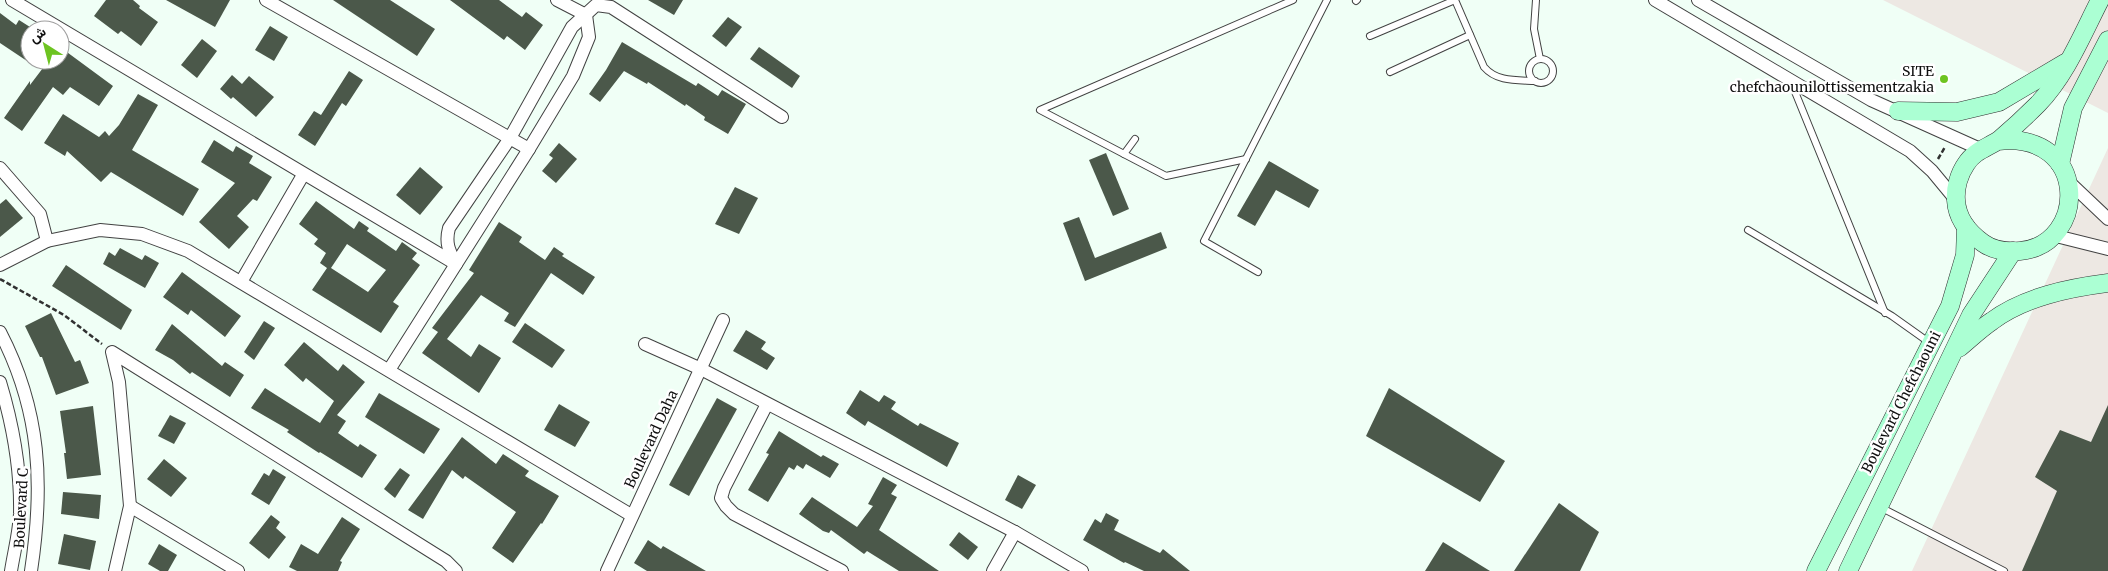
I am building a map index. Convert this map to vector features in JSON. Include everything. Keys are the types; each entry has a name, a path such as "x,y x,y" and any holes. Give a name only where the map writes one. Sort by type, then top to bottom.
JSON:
{"street":[{"path":"12,0 303,175 456,264"},
{"path":"266,0 529,149"},
{"path":"557,0 586,16"},
{"path":"1698,0 1871,100 1980,149"},
{"name":"Boulevard Chefchaouni","path":"1998,141 2039,102 2070,60 2100,0"},
{"path":"1663,2 1910,151 1932,172 1956,200"},
{"path":"456,264 447,248 446,238 449,228 510,138 572,27 596,5 611,8 782,117"},
{"path":"389,370 529,149 583,56 589,37 586,16"},
{"path":"2060,164 2073,108 2108,40"},
{"path":"1898,111 1957,112 1999,102 2070,60"},
{"name":"Boulevard Chefchaouni","path":"2016,139 2033,142 2048,151 2060,164 2068,180 2069,198 2066,216 2044,243 2027,250 2014,251 1988,247 1972,236 1961,220 1956,200 1958,181 1966,163 1980,149 1998,141 2016,139"},
{"path":"0,168 40,214 47,241"},
{"path":"241,282 303,175"},
{"path":"2068,180 2108,219"},
{"name":"Boulevard Chefchaouni","path":"1816,571 1950,306 1965,255 1966,227"},
{"path":"0,265 47,241 100,230 142,234 188,252 631,515"},
{"path":"2052,235 2108,249"},
{"name":"Boulevard Chefchaouni","path":"1848,571 1955,352 1971,315 2014,251"},
{"path":"1955,352 1993,320 2025,302 2079,287 2108,283"},
{"name":"Boulevard Daha","path":"607,571 631,515 723,320"},
{"name":"Boulevard C","path":"0,332 25,388 34,425 39,474 36,535 31,571"},
{"path":"645,344 700,369 1015,532 1082,571"},
{"path":"112,352 119,382 130,506 115,571"},
{"path":"112,352 446,561 456,571"},
{"name":"Boulevard C","path":"0,382 9,413 17,454 20,515 11,571"},
{"path":"767,404 721,498 734,514 842,571"},
{"path":"130,506 238,571"},
{"path":"994,571 1015,532"}],"lane":[{"path":"1246,159 1166,176 1040,110 1283,2 1293,0"},
{"path":"1258,272 1204,242 1327,0"},
{"path":"1370,36 1455,0 1484,67 1494,76 1545,82 1552,74 1550,64 1540,59"},
{"path":"1536,0 1534,29 1540,59"},
{"path":"1390,72 1470,35"},
{"path":"1535,81 1531,77 1529,67 1540,59"},
{"path":"1790,80 1885,313"},
{"path":"1124,154 1135,138"},
{"path":"1748,230 1885,313 1931,344"},
{"path":"1879,506 2004,571"}],"path":[{"path":"0,279 64,315 112,352"}],"shaded area":[{"path":"1883,0 2108,0 2108,113"},
{"path":"2108,148 2108,571 1912,571"}],"building":[{"path":"106,0 133,0 140,6 139,8 158,22 141,46 121,31 118,34 94,16"},
{"path":"166,0 230,0 215,27"},
{"path":"333,0 390,0 435,29 417,56"},
{"path":"450,0 499,0 522,17 526,12 543,25 525,50 507,36 504,40"},
{"path":"648,0 683,0 674,15"},
{"path":"0,13 16,25 20,21 20,56 0,43"},
{"path":"728,17 742,27 726,47 712,36"},
{"path":"270,26 288,37 274,61 255,50"},
{"path":"202,39 217,51 197,78 181,65"},
{"path":"622,42 696,86 698,83 718,96 722,90 746,104 728,134 704,120 705,117 686,104 685,106 648,82 647,84 624,71 600,102 589,94"},
{"path":"759,47 800,76 792,88 750,59"},
{"path":"70,54 113,86 99,106 70,87 63,95 53,87 22,131 4,118 30,81 30,85 41,70 70,70"},
{"path":"349,71 363,80 346,106 342,103 315,146 298,135 314,111 321,115"},
{"path":"232,75 242,84 249,76 274,97 256,117 233,97 231,99 220,89"},
{"path":"138,94 158,105 132,150 199,189 183,216 111,172 101,182 67,151 65,156 44,143 63,114 99,137 105,131 109,136 119,125"},
{"path":"214,140 233,152 236,146 253,156 249,163 272,177 257,201 253,199 237,216 249,227 229,249 199,222 235,183 201,162"},
{"path":"559,143 577,159 556,183 542,171 553,158 549,155"},
{"path":"1106,153 1129,209 1113,216 1089,160"},
{"path":"1269,161 1319,190 1309,208 1276,190 1255,226 1237,216"},
{"path":"420,167 443,187 420,215 396,195"},
{"path":"735,187 758,198 739,234 715,224"},
{"path":"6,199 23,218 0,237 0,204"},
{"path":"316,201 354,229 359,221 369,228 367,231 396,251 402,242 417,253 412,259 420,265 393,302 399,306 381,333 312,290 327,268 320,263 326,253 314,244 318,239 299,224","holes":["347,244 386,270 368,292 331,268"]},
{"path":"1079,217 1095,258 1161,232 1167,248 1085,281 1063,223"},
{"path":"499,222 522,237 519,242 545,260 554,247 564,254 562,256 595,277 583,295 551,273 515,327 504,321 509,313 481,295 447,339 471,357 479,344 501,358 479,393 422,353 438,332 432,328 474,273 469,270"},
{"path":"120,248 142,260 145,255 159,263 145,288 103,264 109,252 115,256"},
{"path":"66,265 132,310 121,330 52,286"},
{"path":"182,272 241,316 225,337 191,310 188,315 163,297"},
{"path":"51,313 75,362 80,360 89,383 56,395 42,357 40,357 25,326"},
{"path":"264,321 275,328 254,360 244,352"},
{"path":"525,323 565,350 552,368 512,342"},
{"path":"172,324 222,366 225,362 244,375 230,397 192,372 190,374 173,360 155,350"},
{"path":"746,330 766,342 761,349 775,358 767,370 733,351"},
{"path":"304,342 338,371 343,364 365,382 337,415 346,421 338,433 358,447 360,444 377,455 362,478 319,453 287,432 289,430 251,408 265,388 320,423 334,401 306,378 303,382 284,365"},
{"path":"1389,388 1505,461 1480,502 1366,436"},
{"path":"860,390 879,402 884,395 896,402 891,409 918,426 920,423 959,443 947,467 868,421 865,426 846,413"},
{"path":"379,393 440,429 424,454 365,417"},
{"path":"717,398 737,409 689,496 669,485"},
{"path":"559,404 590,422 575,447 544,430"},
{"path":"2108,405 2108,571 2022,571 2057,491 2035,477 2060,430 2091,442"},
{"path":"93,406 101,475 67,479 64,453 66,453 60,411"},
{"path":"170,415 186,423 174,444 158,436"},
{"path":"779,431 821,457 823,455 839,464 830,478 806,464 803,469 797,465 794,470 789,467 768,502 748,490 769,454 766,453"},
{"path":"462,437 496,464 503,454 529,471 525,476 559,496 542,524 513,563 492,548 516,512 465,476 463,479 452,470 423,519 408,510"},
{"path":"164,459 187,478 171,497 147,479"},
{"path":"400,468 410,475 395,498 384,489"},
{"path":"273,469 286,477 269,505 251,494 264,473 269,476"},
{"path":"1018,475 1036,485 1022,509 1005,500"},
{"path":"883,477 897,485 891,494 897,497 879,530 939,571 899,571 867,551 864,554 831,530 829,533 823,531 799,514 812,497 857,527 873,506 868,504"},
{"path":"63,492 101,495 99,519 61,514"},
{"path":"1559,503 1599,532 1580,571 1514,571"},
{"path":"1106,513 1119,520 1114,530 1160,553 1163,549 1190,571 1144,571 1124,563 1083,540 1095,519 1101,523"},
{"path":"271,515 280,522 276,528 286,537 269,559 249,543"},
{"path":"342,517 360,529 340,561 342,562 338,571 297,571 289,567 301,544 318,554"},
{"path":"959,532 978,547 968,560 949,545"},
{"path":"64,534 96,541 90,570 58,564"},
{"path":"648,540 661,549 663,546 706,571 647,571 634,563"},
{"path":"1443,542 1490,571 1425,571"},
{"path":"159,544 177,555 168,571 160,571 148,564"}],"place":[{"name":"SITE chefchaounilottissementzakia","path":"1944,79"}]}
